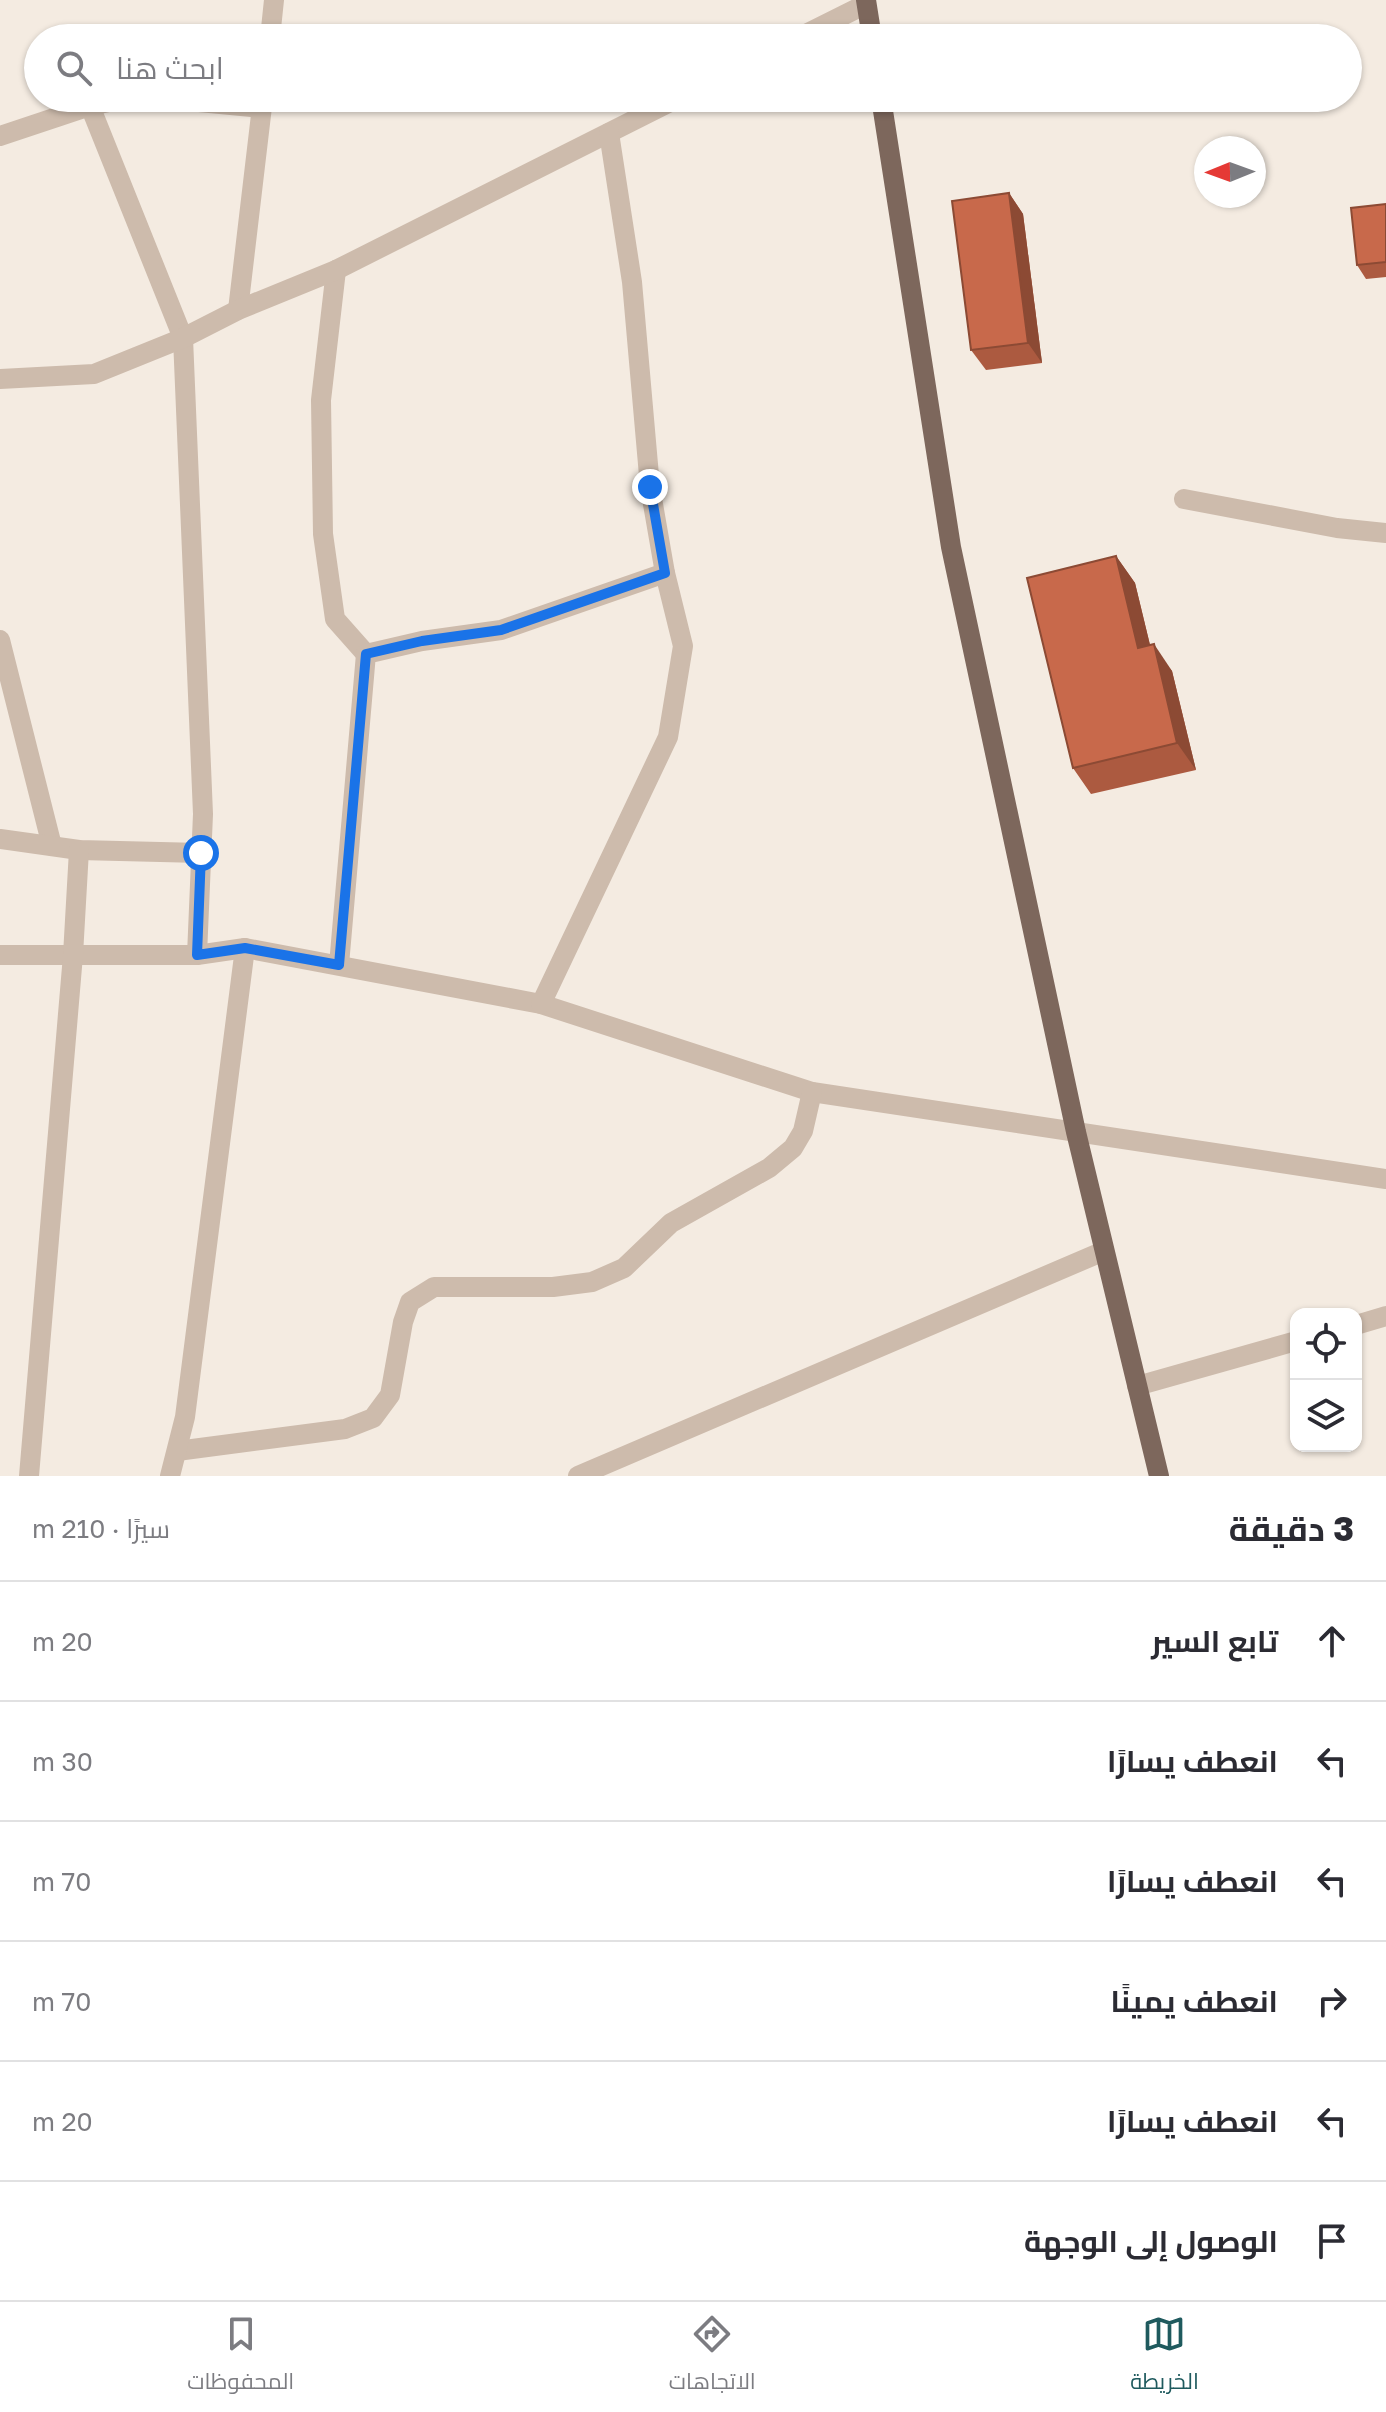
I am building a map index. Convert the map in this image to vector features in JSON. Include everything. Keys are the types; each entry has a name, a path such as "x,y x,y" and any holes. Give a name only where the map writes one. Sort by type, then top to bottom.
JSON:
{"main road":[{"path":"866,2 870,24"},
{"path":"883,112 951,547 1076,1132 1159,1476"}],"street":[{"path":"271,24 274,0"},
{"path":"824,24 866,2"},
{"path":"0,136 72,112"},
{"path":"92,112 183,338 203,814 197,955"},
{"path":"238,310 261,112"},
{"path":"0,379 94,374 183,338 238,310 336,270 650,112"},
{"path":"541,1004 668,737 683,646 665,573 650,487 632,282 609,133"},
{"path":"336,270 321,400 323,534 335,619 366,654 339,965"},
{"path":"1184,499 1337,528 1386,533"},
{"path":"366,654 422,641 501,630 665,573"},
{"path":"0,640 4,676 52,846"},
{"path":"0,839 79,850 201,853"},
{"path":"29,1476 79,850"},
{"path":"0,955 197,955 245,948 541,1004 812,1092 1386,1179"},
{"path":"170,1476 185,1417 245,948"},
{"path":"177,1451 345,1429 373,1418 390,1395 403,1322 410,1302 434,1287 553,1287 592,1282 624,1268 671,1223 769,1168 793,1148 803,1131 812,1092"},
{"path":"578,1476 1104,1251"},
{"path":"1362,1323 1386,1316"},
{"path":"1137,1386 1290,1343"}],"building":[{"path":"1009,193 1028,343 971,350 952,201"},
{"path":"1386,204 1386,262 1357,265 1351,208"},
{"path":"1116,556 1138,648 1154,644 1177,743 1073,768 1027,578"}],"route":[{"path":"201,853 197,955 245,948 339,965 366,654 422,641 501,630 665,573 650,487"}]}
